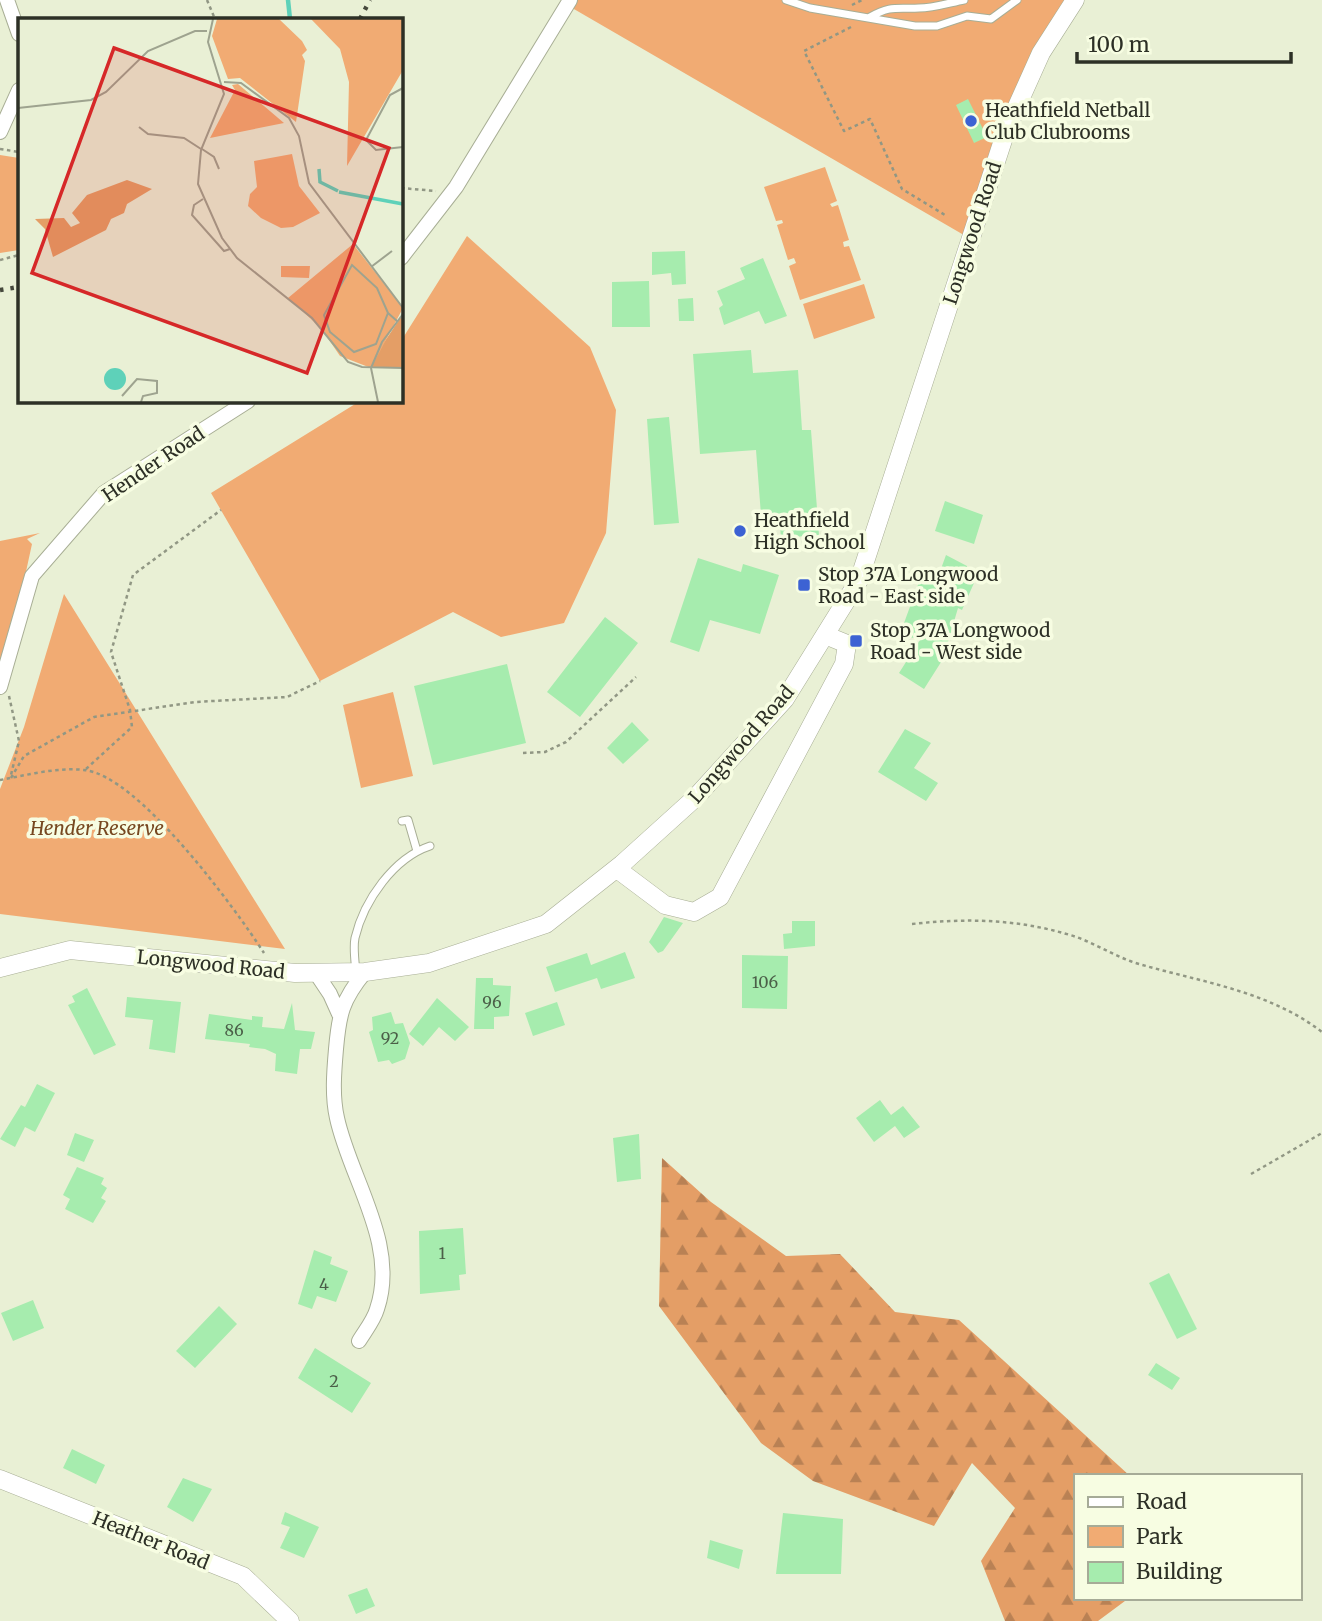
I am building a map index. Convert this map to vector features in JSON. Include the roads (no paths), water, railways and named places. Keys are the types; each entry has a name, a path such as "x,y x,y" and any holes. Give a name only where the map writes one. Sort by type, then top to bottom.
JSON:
{"street":[{"path":"7,0 18,31"},
{"path":"402,257 456,187 570,0"},
{"name":"Longwood Road","path":"0,968 70,950 316,973 360,972 429,963 546,924 617,869 695,798 785,699 859,580 876,535 969,238 1016,106 1041,53 1075,0"},
{"path":"0,132 18,92"},
{"name":"Hender Road","path":"1,683 32,576 104,493 246,402"},
{"path":"617,869 665,905 694,912 720,897 844,664 847,644 825,635"},
{"path":"359,1341 377,1309 382,1278 377,1235 337,1119 333,1085 339,1014 360,972"},
{"path":"316,973 331,994 339,1014"},
{"name":"Heather Road","path":"0,1479 243,1577 290,1621"}],"lane":[{"path":"786,0 810,8 915,26 937,26 967,16 991,19 1017,0"},
{"path":"870,17 885,8 906,6 917,9 964,0"},
{"path":"402,821 408,820 416,851"},
{"path":"360,972 355,939 374,893 406,857 430,846"}],"waterway":[{"path":"288,0 290,18"}],"railway":[{"path":"361,18 370,0"},
{"path":"0,290 18,287"}],"place":[{"name":"Heathfield Netball Club Clubrooms","path":"971,121"},
{"name":"Heathfield High School","path":"740,531"},
{"name":"Stop 37A Longwood Road - East side","path":"804,585"},
{"name":"Stop 37A Longwood Road - West side","path":"856,641"}],"park label":[{"name":"Hender Reserve","path":"97,828"}]}
